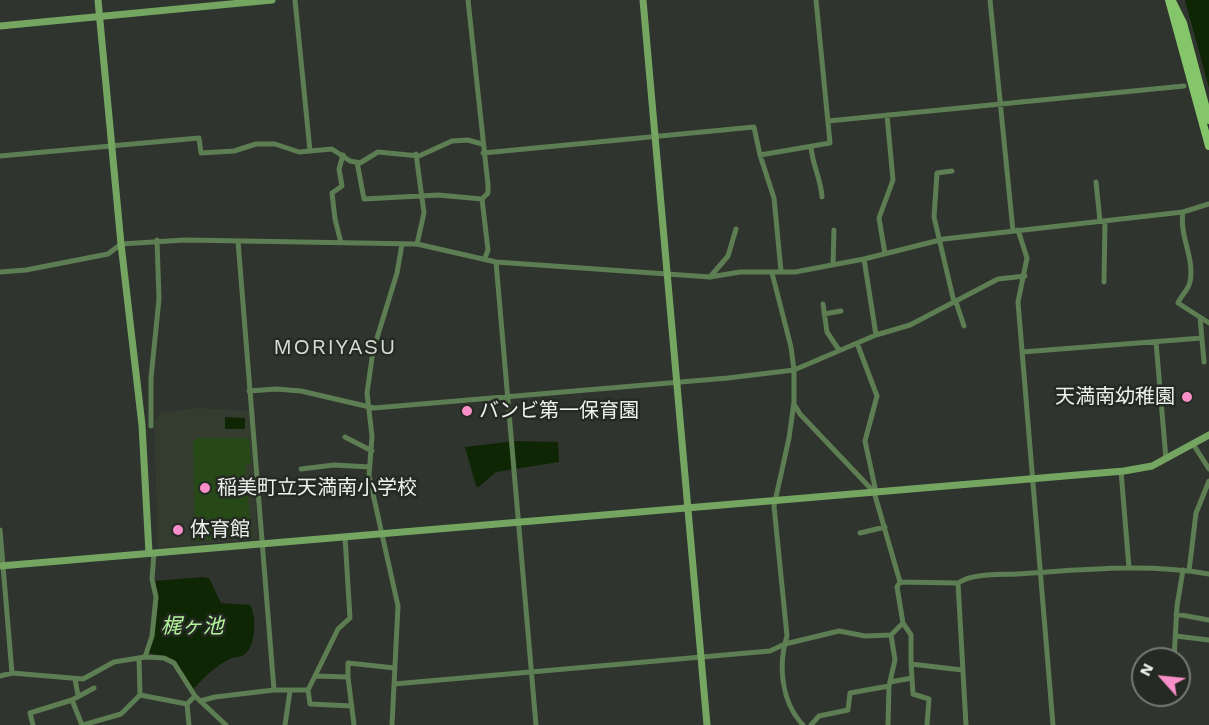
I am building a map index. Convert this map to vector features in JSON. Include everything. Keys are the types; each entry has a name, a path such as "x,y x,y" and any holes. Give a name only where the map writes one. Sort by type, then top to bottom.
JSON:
{"main road":[{"path":"1171,0 1183,23 1209,120"},
{"path":"1171,0 1209,146"}],"street":[{"path":"72,700 83,725 121,714 140,695 142,658 152,636 156,597 152,579 147,494 98,0"},
{"path":"0,26 272,0"},
{"path":"295,0 310,151"},
{"path":"357,162 364,200 420,195 482,199 488,193 468,0"},
{"path":"643,0 669,274 707,725"},
{"path":"760,155 830,142 816,0"},
{"path":"990,0 999,104 1016,230 1027,258 1018,302 1053,725"},
{"path":"828,121 1184,86"},
{"path":"885,254 879,218 893,180 886,115"},
{"path":"483,153 754,126 760,155 774,198 781,272"},
{"path":"0,156 199,138 201,153 234,151 265,143 299,152 332,149 357,162"},
{"path":"357,162 378,152 416,154 434,151 452,141 468,140 482,144"},
{"path":"811,146 812,162 819,173 822,197"},
{"path":"416,154 424,213 417,244"},
{"path":"341,243 334,219 332,193 342,186 339,169 343,155"},
{"path":"952,171 937,173 934,217 955,302 964,326"},
{"path":"1096,182 1102,221 1104,282"},
{"path":"482,199 488,250 485,258"},
{"path":"0,272 26,270 108,254 121,244 157,240 417,244 496,262 710,277 740,272 772,273 833,266 941,240 1183,212 1209,204"},
{"path":"1183,212 1180,228 1189,256 1191,279 1188,290 1178,303 1209,323"},
{"path":"710,277 728,256 736,229"},
{"path":"833,266 834,230"},
{"path":"151,426 152,378 159,299 157,240"},
{"path":"237,241 274,690"},
{"path":"392,725 398,606 381,534 370,467 372,451 367,393 373,351 397,273 402,244"},
{"path":"864,259 876,335"},
{"path":"496,262 536,725"},
{"path":"772,273 794,370 794,403 778,499 774,506 786,611 783,651 785,699 802,725"},
{"path":"249,391 293,390 326,396 336,401 369,405 374,408 794,370 876,335 910,325 998,279 1024,276"},
{"path":"823,304 827,332 839,350"},
{"path":"824,314 841,311"},
{"path":"1200,318 1204,362"},
{"path":"1022,352 1202,338"},
{"path":"1156,342 1166,459"},
{"path":"857,343 877,396 865,441 875,492 900,582 897,587 903,623 909,628 911,635 913,694 929,699 927,725"},
{"path":"136,378 152,378"},
{"path":"794,403 800,414 875,492"},
{"path":"2,566 1121,471 1152,466 1209,435"},
{"path":"345,437 372,451"},
{"path":"1193,444 1209,469"},
{"path":"301,469 334,465 370,467"},
{"path":"1121,471 1129,568"},
{"path":"1175,647 1176,614 1196,513 1209,482"},
{"path":"860,533 885,527"},
{"path":"0,530 12,673"},
{"path":"345,537 350,618 338,629 308,690 310,704 352,706"},
{"path":"900,582 958,583 964,579 986,576 1129,568 1186,570 1209,574"},
{"path":"958,583 966,725"},
{"path":"1176,614 1209,620"},
{"path":"394,684 770,651 785,644 839,631 865,636 891,635 903,623"},
{"path":"888,725 889,684 895,660 891,635"},
{"path":"1176,636 1209,640"},
{"path":"0,676 12,673 83,679 114,662 164,658 174,663 195,696 226,725"},
{"path":"354,725 348,663 395,668"},
{"path":"911,664 962,670"},
{"path":"315,676 348,677"},
{"path":"811,725 819,716 848,710 850,693 912,678"},
{"path":"75,679 78,695"},
{"path":"33,725 30,713 72,700 94,688"},
{"path":"200,701 274,690 308,690"},
{"path":"285,725 290,691"},
{"path":"140,695 187,704"},
{"path":"187,704 195,696"},
{"path":"187,704 189,725"}],"shaded area":[{"name":"稲美町立天満南小学校","path":"198,408 249,411 258,539 158,548 154,421 160,413"},
{"path":"197,438 249,438 251,464 245,466 252,537 195,541 193,442"}],"water":[{"path":"1185,0 1209,0 1209,88"},
{"path":"225,417 245,418 245,429 225,429"},
{"path":"515,441 558,442 559,462 496,472 479,487 476,486 465,447"},
{"name":"梶ヶ池","path":"209,578 221,603 250,605 254,616 254,631 251,645 244,655 219,665 193,689 175,660 147,652 157,617 158,599 155,581"}],"place":[{"name":"天満南幼稚園","path":"1187,397"},
{"name":"バンビ第一保育園","path":"467,411"},
{"name":"稲美町立天満南小学校","path":"205,488"},
{"name":"体育館","path":"178,530"}],"district":[{"name":"MORIYASU","path":"335,348"}]}
